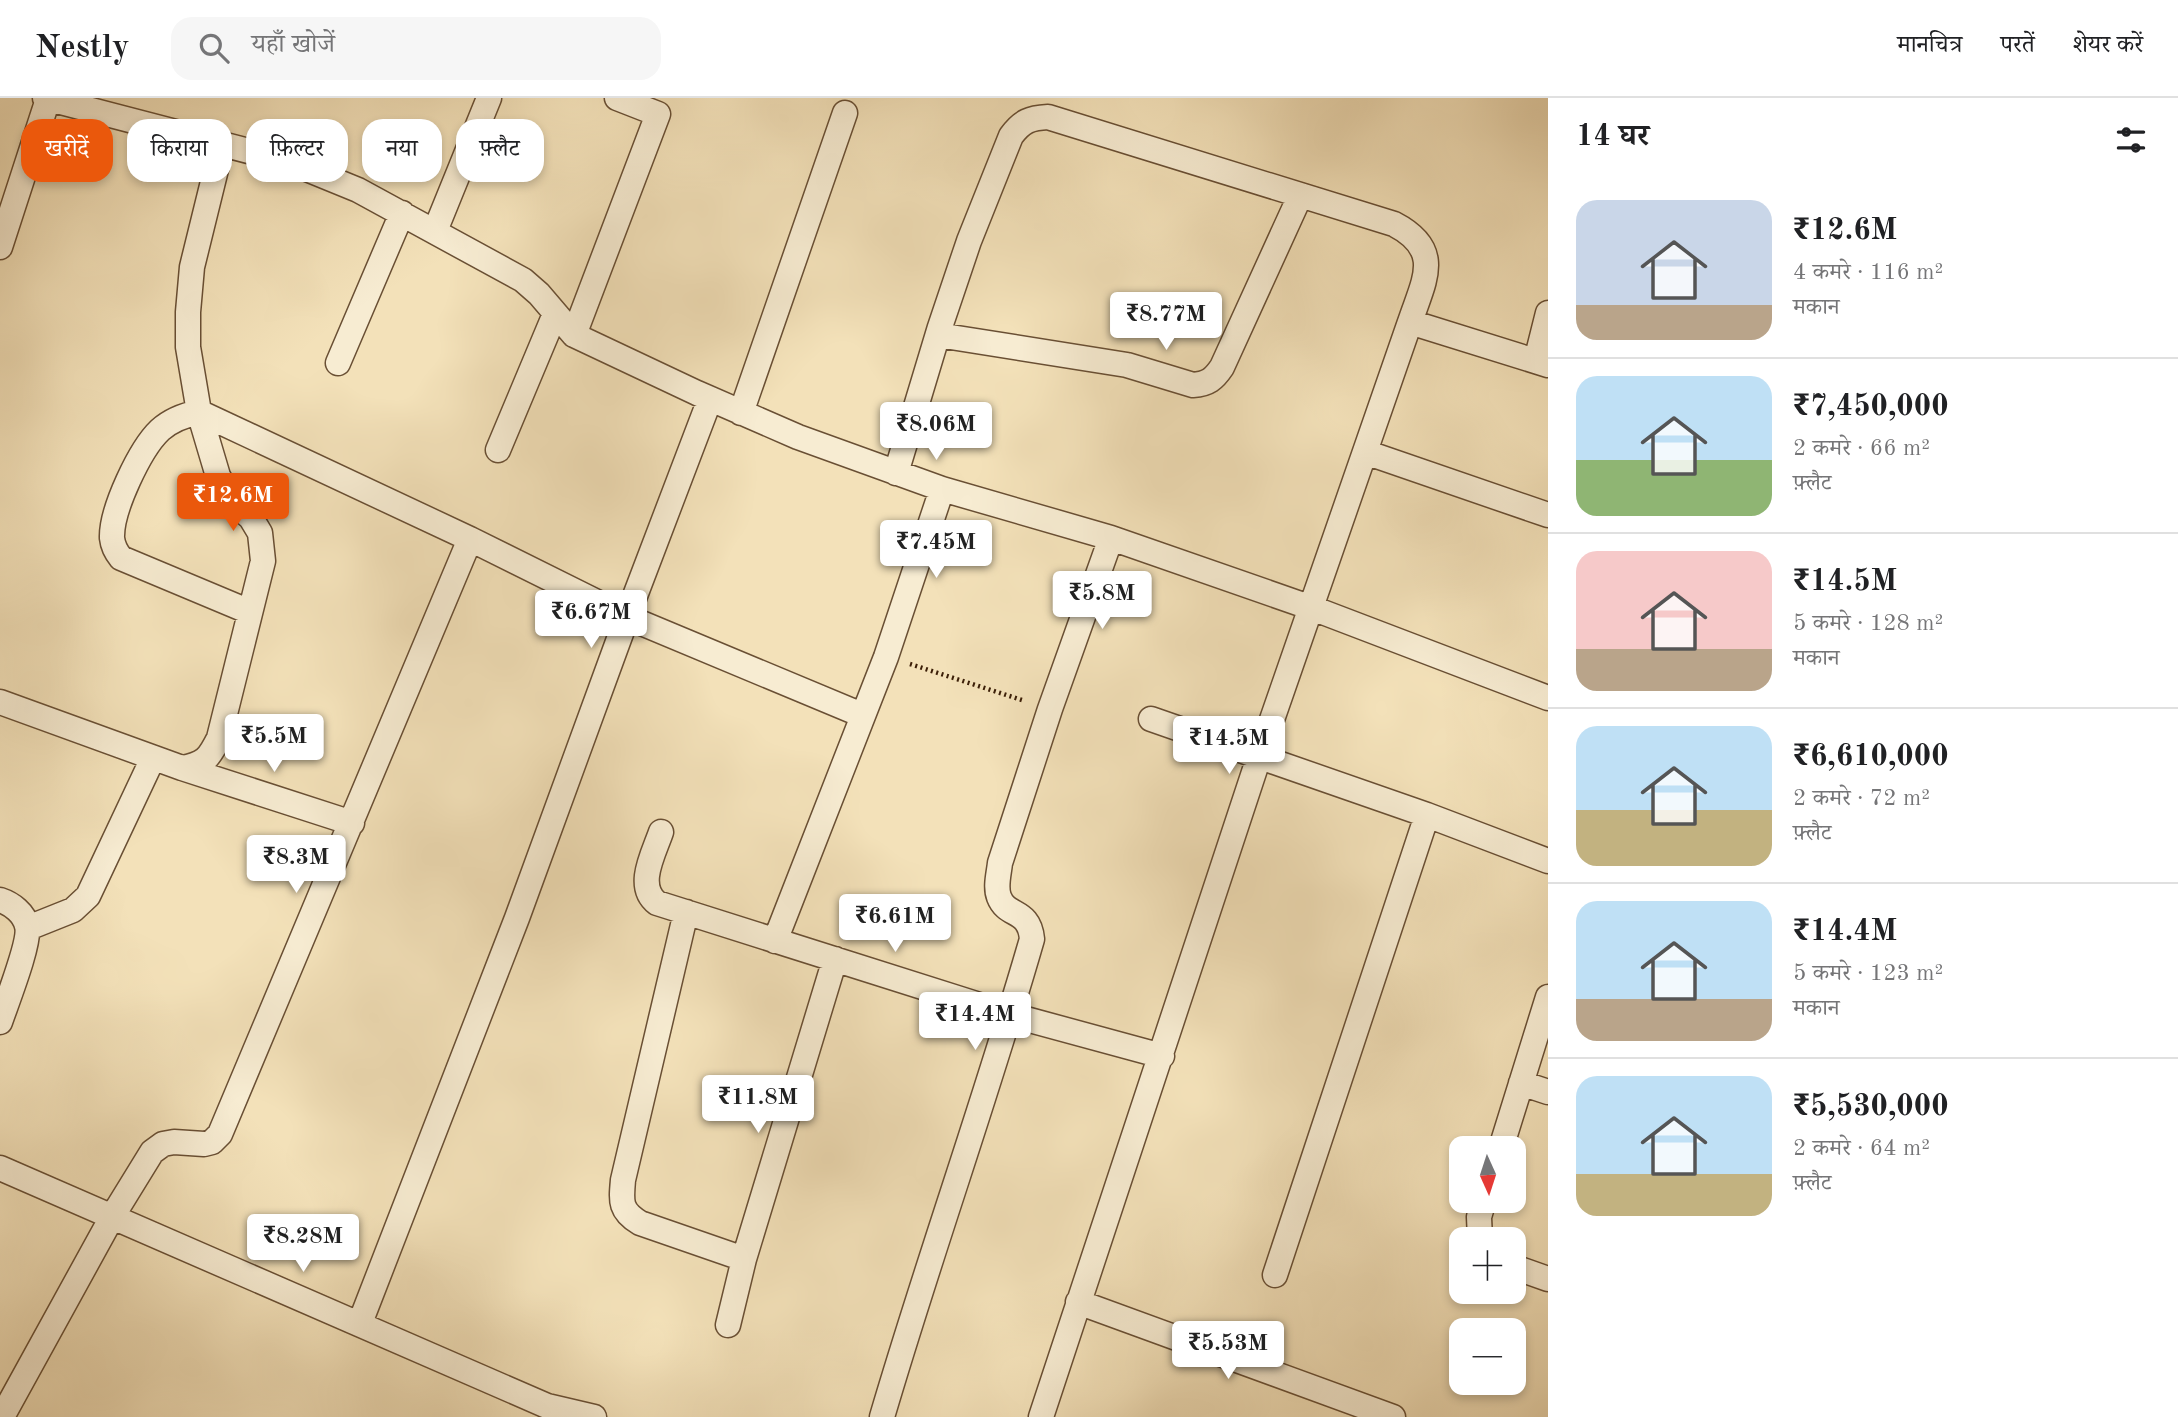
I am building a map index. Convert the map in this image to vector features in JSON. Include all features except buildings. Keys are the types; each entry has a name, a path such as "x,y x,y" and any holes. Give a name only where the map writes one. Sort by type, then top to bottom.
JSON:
{"street":[{"path":"0,247 46,98 127,120"},
{"path":"435,231 489,98"},
{"path":"574,335 661,106 617,98"},
{"path":"741,413 845,113"},
{"path":"896,473 970,241 1011,136 1020,124 1032,118 1048,117 1394,224 1411,233 1422,245 1426,260 1425,275 1410,322 1259,757 1041,1417"},
{"path":"232,147 287,161 358,190 523,280 539,294 574,335 798,438 943,489 1111,538 1312,608 1548,698"},
{"path":"182,768 199,765 209,757 219,738 263,561 260,533 251,518 231,500 218,476 200,412 188,347 192,267 213,182"},
{"path":"938,335 1127,365 1193,385 1203,384 1213,379 1222,367 1300,196"},
{"path":"338,363 402,213"},
{"path":"1410,322 1542,363 1548,313"},
{"path":"498,450 555,314"},
{"path":"360,1323 513,931 710,399"},
{"path":"250,612 121,558 115,551 112,538 114,522 131,473 161,429 184,415 200,412 470,539 627,618 862,715"},
{"path":"1365,452 1548,515"},
{"path":"775,941 886,657 943,489"},
{"path":"882,1417 1032,939 1031,928 1026,919 1005,905 999,896 1000,863 1050,709 1111,538"},
{"path":"2,1417 112,1217 152,1152 163,1144 174,1142 212,1142 220,1134 470,539"},
{"path":"0,702 182,768 352,823"},
{"path":"1151,719 1548,861"},
{"path":"28,928 73,910 88,896 153,758"},
{"path":"1275,1275 1427,816"},
{"path":"661,832 646,889 650,898 657,903 1010,1015 1162,1055"},
{"path":"0,900 10,903 23,916 28,928 26,943 0,1022"},
{"path":"686,912 621,1202 629,1216 640,1223 744,1259"},
{"path":"728,1325 744,1259 835,959"},
{"path":"1505,1136 1548,997"},
{"path":"1521,1083 1548,1092"},
{"path":"0,1168 548,1405 594,1417"},
{"path":"1526,1272 1548,1279"},
{"path":"1078,1302 1393,1417"}],"path":[{"path":"886,657 1050,709"}]}
